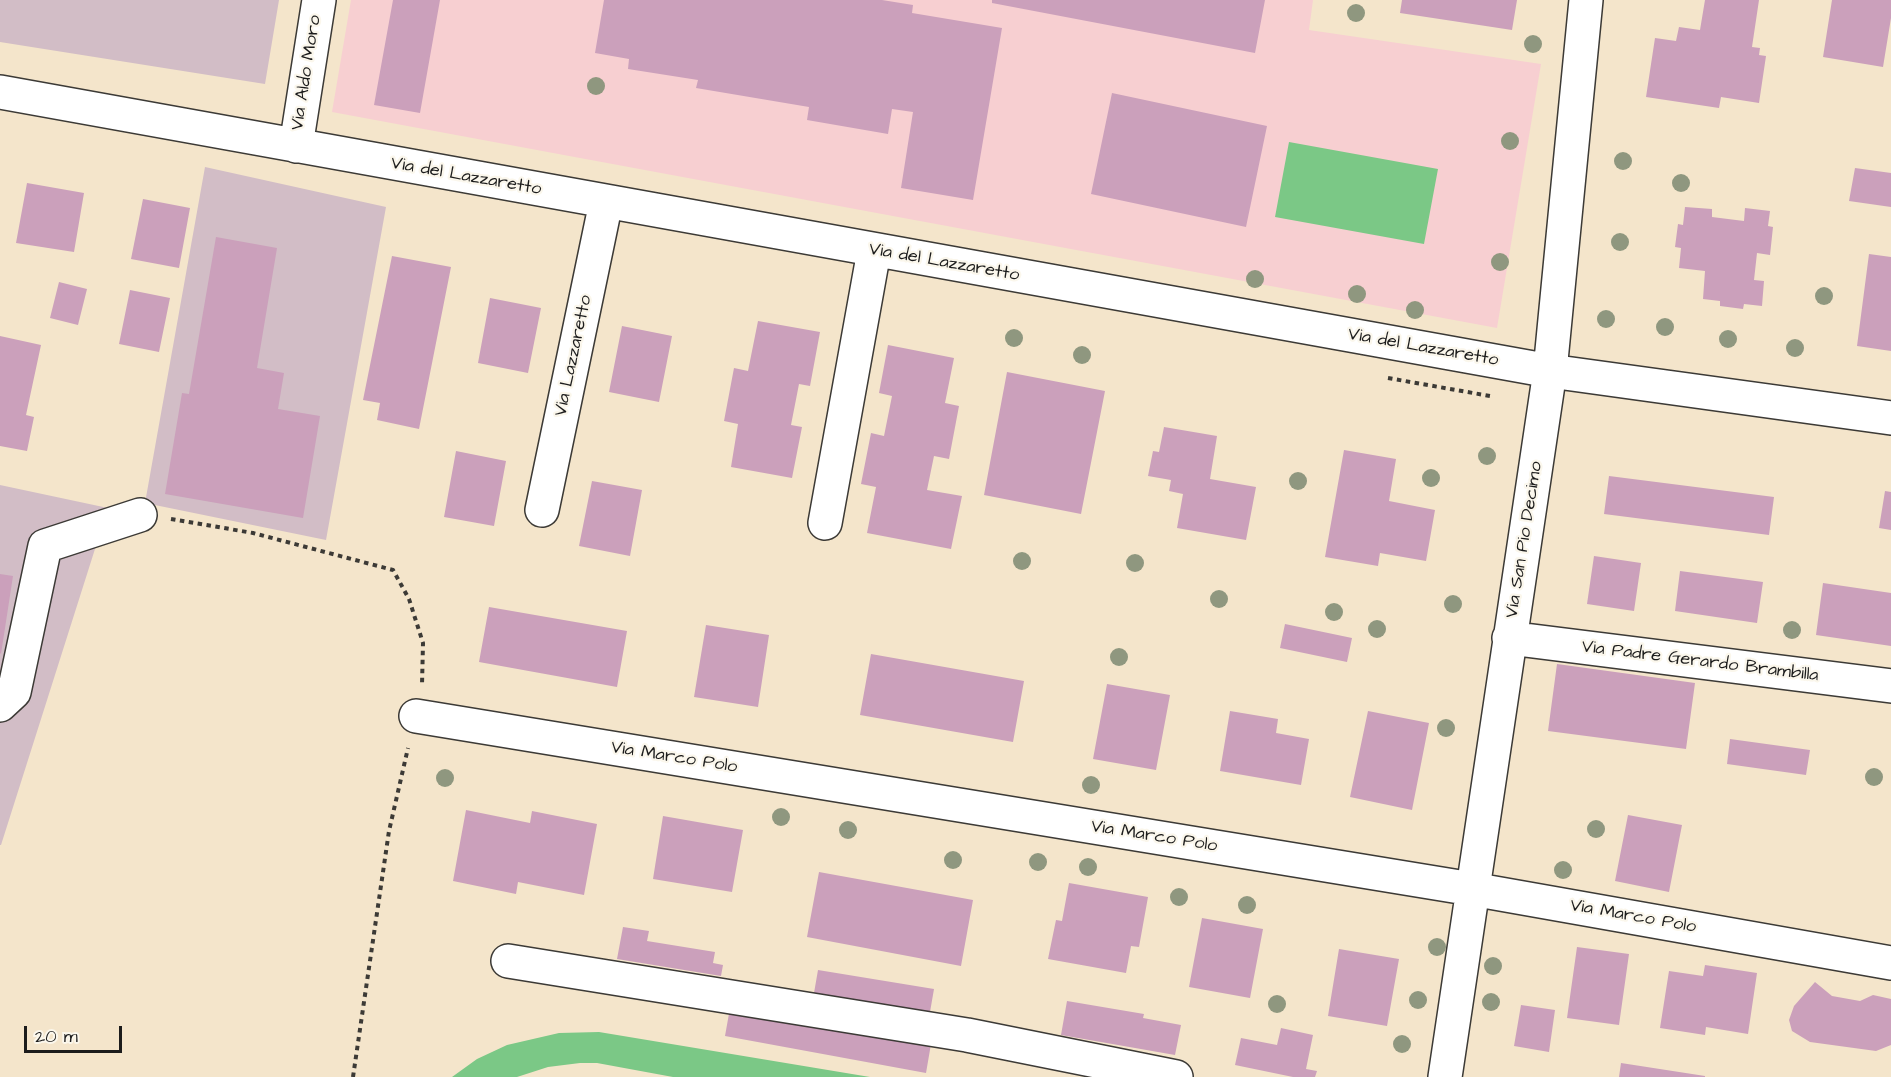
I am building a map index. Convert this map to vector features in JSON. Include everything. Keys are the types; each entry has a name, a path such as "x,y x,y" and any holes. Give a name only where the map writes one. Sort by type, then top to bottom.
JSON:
{"street":[{"name":"Via Aldo Moro","path":"296,146 319,0"},
{"name":"Via San Pio Decimo","path":"1445,1077 1550,370 1586,0"},
{"name":"Via del Lazzaretto","path":"0,92 874,251 1550,370 1891,418"},
{"name":"Via Lazzaretto","path":"542,510 606,202"},
{"path":"825,523 874,251"},
{"path":"0,705 14,692 45,546 140,515"},
{"name":"Via Padre Gerardo Brambilla","path":"1509,638 1891,686"},
{"name":"Via Marco Polo","path":"416,716 1472,889 1891,963"},
{"path":"508,961 967,1035 1176,1077"}],"path":[{"path":"140,515 253,533 393,570 409,599 423,643 422,686 389,831 353,1077"}],"shaded area":[{"path":"0,0 279,0 265,84 0,42"},
{"path":"351,0 1313,0 1309,30 1541,64 1497,328 332,112"},
{"path":"205,167 386,207 326,540 145,503"},
{"path":"0,485 108,508 1,845 0,845"}],"green space":[{"path":"1289,142 1438,169 1424,244 1275,217"},
{"path":"599,1032 870,1077 673,1077 597,1063 580,1063 548,1067 517,1077 452,1077 477,1059 507,1045 559,1033"}],"building":[{"path":"393,0 440,0 420,113 374,105"},
{"path":"604,0 882,0 913,5 912,13 1002,28 973,200 901,188 913,112 892,109 888,134 807,120 809,107 696,88 698,80 628,69 629,59 595,53"},
{"path":"992,0 1265,0 1255,53 992,3"},
{"path":"1402,0 1517,0 1512,30 1400,13"},
{"path":"1705,0 1759,0 1752,47 1760,48 1759,55 1766,56 1759,103 1721,97 1719,108 1646,97 1655,38 1676,41 1679,27 1700,30"},
{"path":"1832,0 1891,0 1891,18 1883,67 1823,57"},
{"path":"1112,93 1267,126 1246,227 1091,194"},
{"path":"1855,168 1891,173 1891,207 1849,201"},
{"path":"27,183 84,193 74,252 16,243"},
{"path":"143,199 190,208 179,268 131,259"},
{"path":"1685,207 1712,209 1712,217 1744,221 1745,208 1770,211 1768,226 1773,227 1770,255 1757,253 1754,280 1764,281 1762,306 1744,304 1743,309 1720,306 1720,301 1703,299 1705,271 1679,268 1681,248 1675,247 1678,224 1683,225"},
{"path":"216,237 277,248 257,368 284,373 278,409 320,416 303,518 165,494 182,393 189,394"},
{"path":"1869,254 1891,257 1891,351 1857,346"},
{"path":"392,256 451,267 419,429 377,420 380,403 363,400"},
{"path":"59,282 87,289 78,325 50,318"},
{"path":"130,290 170,298 159,352 119,344"},
{"path":"490,298 541,308 528,373 478,363"},
{"path":"758,321 820,332 810,386 799,384 791,425 802,427 792,478 731,467 738,424 724,421 734,368 748,371"},
{"path":"622,326 672,336 659,402 609,392"},
{"path":"0,336 41,345 26,415 34,417 27,451 0,446"},
{"path":"888,345 954,358 945,403 959,406 949,459 934,456 927,490 962,496 951,549 867,533 876,487 861,484 871,433 884,436 892,396 879,393"},
{"path":"1007,372 1105,391 1081,514 984,495"},
{"path":"1164,427 1217,436 1210,479 1256,487 1246,540 1177,528 1183,494 1169,491 1171,480 1148,476 1153,451 1159,452"},
{"path":"1344,450 1396,459 1389,501 1435,510 1426,561 1380,553 1378,566 1325,557"},
{"path":"456,451 506,461 494,526 444,517"},
{"path":"1609,476 1774,497 1769,535 1604,514"},
{"path":"592,481 642,490 630,556 579,546"},
{"path":"1885,491 1891,492 1891,530 1879,528"},
{"path":"1594,556 1641,563 1634,611 1587,604"},
{"path":"1680,571 1763,582 1757,623 1675,611"},
{"path":"0,574 13,576 1,654 0,653"},
{"path":"1823,583 1891,593 1891,646 1816,635"},
{"path":"489,607 627,631 617,687 479,662"},
{"path":"1285,624 1352,638 1347,662 1280,648"},
{"path":"706,625 769,635 758,707 694,697"},
{"path":"871,654 1024,681 1013,742 860,715"},
{"path":"1557,664 1695,683 1686,749 1548,731"},
{"path":"1107,684 1170,695 1156,770 1093,759"},
{"path":"1230,711 1278,719 1276,733 1309,739 1301,785 1220,771"},
{"path":"1368,711 1429,723 1412,810 1350,797"},
{"path":"1730,739 1810,750 1806,775 1727,764"},
{"path":"466,810 530,823 532,811 597,824 584,895 518,882 516,894 453,881"},
{"path":"1628,815 1682,825 1669,892 1615,881"},
{"path":"663,816 743,830 732,892 653,879"},
{"path":"819,872 973,900 961,966 807,937"},
{"path":"1069,883 1148,897 1139,947 1131,946 1126,973 1048,959 1056,920 1062,921"},
{"path":"1202,918 1263,929 1250,998 1189,987"},
{"path":"623,927 649,931 647,941 715,952 713,963 723,965 721,976 617,959"},
{"path":"1577,947 1629,954 1619,1025 1567,1018"},
{"path":"1339,949 1399,959 1387,1026 1328,1016"},
{"path":"1705,965 1757,973 1748,1034 1706,1027 1705,1035 1660,1028 1669,971 1703,976"},
{"path":"818,970 934,989 930,1012 814,993"},
{"path":"1815,982 1832,996 1860,1001 1873,995 1891,999 1891,1045 1876,1051 1810,1042 1792,1031 1789,1020 1794,1006"},
{"path":"1067,1001 1144,1014 1143,1018 1181,1025 1175,1055 1061,1035"},
{"path":"1521,1005 1555,1010 1549,1052 1514,1046"},
{"path":"730,1008 931,1044 926,1073 725,1036"},
{"path":"1281,1028 1313,1035 1306,1069 1317,1071 1315,1077 1293,1077 1235,1065 1241,1038 1277,1045"},
{"path":"1621,1063 1705,1076 1705,1077 1619,1077"}]}
